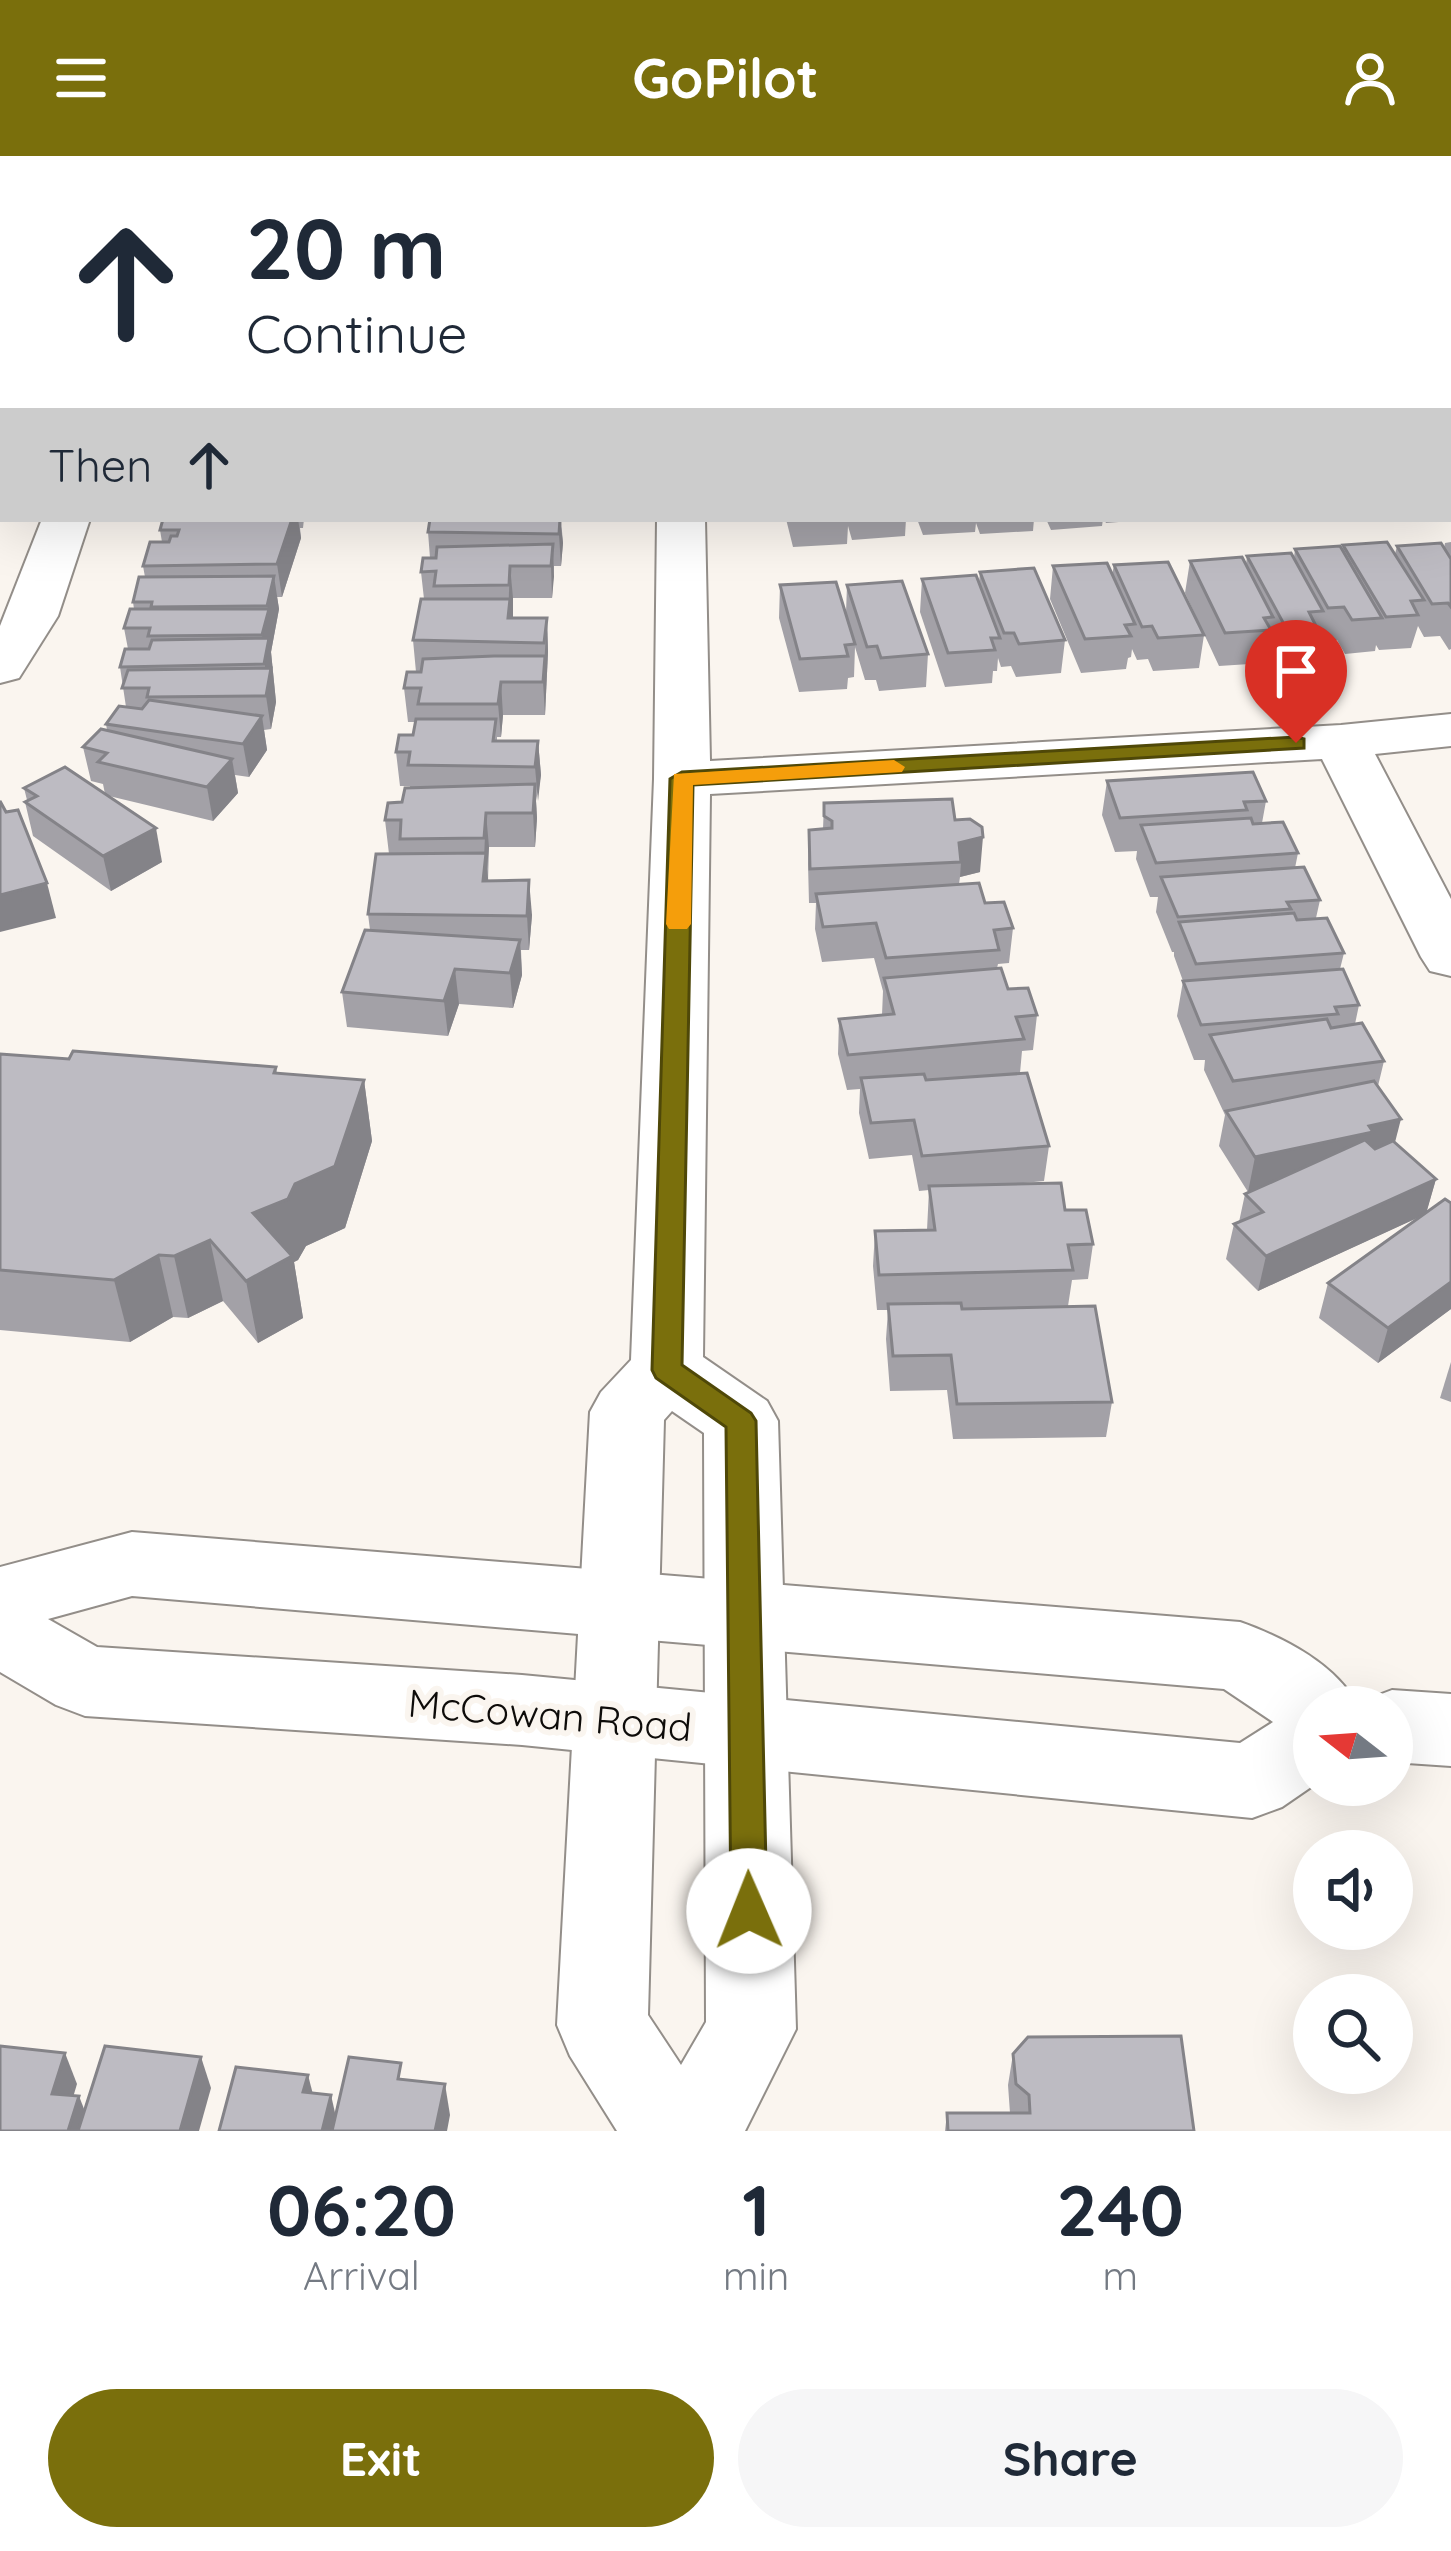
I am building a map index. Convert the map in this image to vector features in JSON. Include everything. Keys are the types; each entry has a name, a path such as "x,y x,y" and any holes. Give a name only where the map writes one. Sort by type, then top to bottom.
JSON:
{"street":[{"path":"0,667 32,616 66,522"},
{"path":"671,2131 602,2025 627,1412 667,1370 682,779 681,522"},
{"path":"682,779 1341,741 1451,730"},
{"path":"1341,741 1451,957"},
{"path":"667,1370 741,1421 752,2029 694,2131"},
{"path":"0,1600 132,1564 1240,1655 1293,1691"},
{"name":"McCowan Road","path":"0,1632 85,1681 614,1719 1252,1781 1293,1753"},
{"path":"1413,1727 1451,1730"}],"building":[{"path":"162,522 291,522 277,564 143,566 150,542 169,542 179,530 160,530"},
{"path":"430,522 560,522 559,534 428,532"},
{"path":"1387,542 1424,600 1411,601 1418,615 1386,617 1343,545"},
{"path":"1441,543 1451,559 1451,607 1432,604 1397,546"},
{"path":"553,544 551,566 510,566 509,585 434,586 436,571 421,572 423,558 436,558 437,547"},
{"path":"1340,546 1382,618 1352,620 1344,607 1328,608 1295,549"},
{"path":"1291,553 1323,611 1309,612 1316,626 1286,628 1247,556"},
{"path":"1242,557 1273,617 1264,618 1271,630 1225,633 1190,561"},
{"path":"1168,562 1204,635 1158,638 1152,626 1142,627 1114,565"},
{"path":"1107,563 1135,624 1125,625 1131,636 1085,639 1053,566"},
{"path":"1034,568 1065,640 1019,644 1014,633 1004,633 980,572"},
{"path":"976,575 1000,638 991,638 995,650 948,653 922,579"},
{"path":"274,576 267,606 151,607 152,602 133,602 139,577"},
{"path":"902,581 928,654 881,658 877,646 867,647 847,585"},
{"path":"836,582 855,644 845,645 848,656 800,659 780,585"},
{"path":"421,599 510,599 508,618 547,618 544,643 413,640"},
{"path":"130,609 269,609 262,635 148,636 150,628 124,628"},
{"path":"269,638 264,664 120,667 125,649 149,649 152,640"},
{"path":"545,656 543,682 501,682 498,704 418,704 421,688 404,688 407,672 421,672 423,659"},
{"path":"271,668 266,696 147,697 149,688 122,688 128,670"},
{"path":"149,700 262,716 243,744 106,724 119,706 142,709"},
{"path":"416,719 496,719 493,741 538,741 535,767 408,765 410,752 396,752 399,735 413,735"},
{"path":"101,729 232,759 207,787 98,762 107,753 83,747"},
{"path":"65,767 156,828 103,856 25,802 37,796 24,788"},
{"path":"1253,772 1266,801 1244,802 1247,810 1120,818 1107,781"},
{"path":"535,784 533,813 486,813 484,838 400,839 401,820 385,820 388,803 402,802 405,788"},
{"path":"952,799 955,820 970,819 982,827 983,837 959,843 961,862 810,869 809,830 832,828 832,821 824,816 824,803"},
{"path":"0,801 6,812 18,810 47,883 0,895"},
{"path":"1251,818 1253,824 1283,822 1298,853 1156,863 1141,825"},
{"path":"486,853 483,881 529,880 527,916 368,914 376,854"},
{"path":"1304,867 1320,900 1287,902 1291,909 1178,917 1161,877"},
{"path":"979,883 985,903 1004,902 1013,928 994,930 999,950 886,958 876,923 823,927 816,894"},
{"path":"1294,913 1297,920 1327,918 1344,953 1196,964 1179,922"},
{"path":"365,930 520,940 510,973 455,969 444,1001 342,992"},
{"path":"1001,968 1008,989 1028,988 1037,1015 1016,1017 1024,1039 848,1055 839,1019 894,1014 884,978"},
{"path":"1343,969 1359,1005 1335,1007 1338,1014 1201,1025 1183,981"},
{"path":"1327,1019 1331,1028 1362,1023 1384,1061 1233,1081 1210,1035"},
{"path":"73,1051 276,1067 274,1073 364,1080 335,1166 295,1184 288,1199 253,1213 292,1256 246,1281 210,1240 174,1256 159,1255 114,1280 0,1270 0,1054 69,1059"},
{"path":"1027,1073 1049,1146 922,1156 914,1120 871,1123 861,1078 924,1074 926,1080"},
{"path":"1374,1081 1401,1119 1369,1126 1373,1132 1255,1157 1226,1111"},
{"path":"1365,1140 1375,1149 1393,1141 1436,1179 1266,1256 1234,1224 1263,1212 1245,1194"},
{"path":"1061,1183 1065,1210 1086,1210 1093,1244 1068,1245 1073,1270 879,1275 875,1231 935,1230 929,1186"},
{"path":"1445,1199 1451,1203 1451,1282 1388,1328 1328,1283"},
{"path":"961,1303 962,1309 1095,1306 1112,1402 957,1404 951,1355 893,1356 888,1304"},
{"path":"1181,2036 1194,2131 948,2131 947,2113 1030,2113 1029,2095 1016,2084 1013,2054 1028,2037"},
{"path":"0,2046 65,2053 52,2094 79,2096 68,2131 0,2131"},
{"path":"105,2046 201,2057 180,2131 78,2131"},
{"path":"349,2057 401,2063 398,2079 445,2084 435,2131 332,2131"},
{"path":"236,2067 308,2075 303,2092 331,2095 322,2131 219,2131"}],"slow traffic":[{"path":"678,924 682,779 894,767"}],"route":[{"path":"749,1911 741,1421 667,1370 682,779 1296,743"}]}
